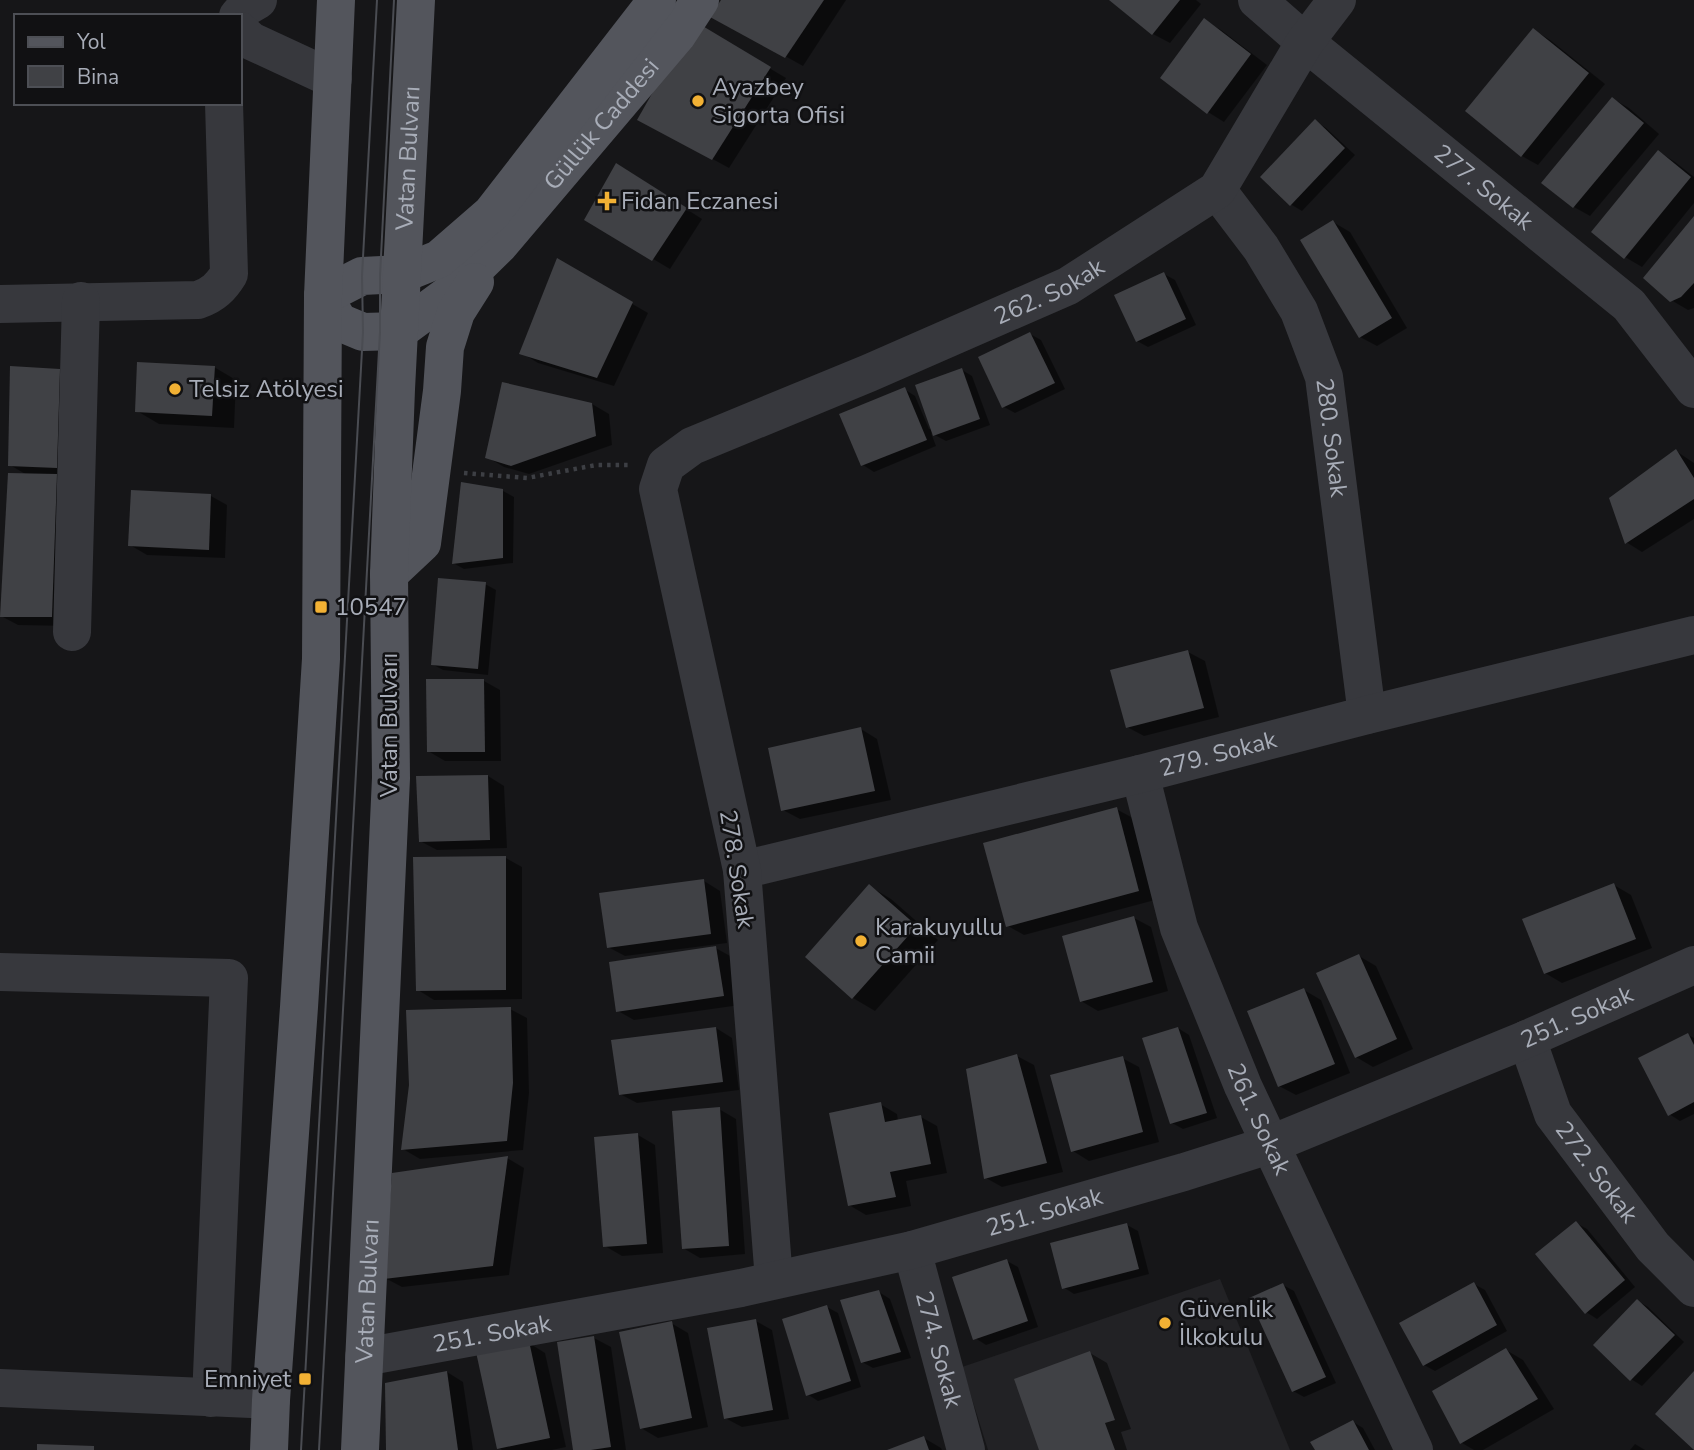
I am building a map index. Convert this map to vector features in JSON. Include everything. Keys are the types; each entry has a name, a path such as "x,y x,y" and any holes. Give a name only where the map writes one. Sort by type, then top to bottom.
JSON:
{"main road":[{"path":"269,1450 321,659 324,296 336,0"},
{"name":"Vatan Bulvarı","path":"360,1450 391,778 389,574 416,0"},
{"name":"Güllük Caddesi","path":"495,229 657,0"},
{"name":"Güllük Caddesi","path":"495,229 677,35 699,0"},
{"path":"406,201 420,220 431,229 495,229"},
{"path":"324,296 362,276 402,274 439,259 495,229"},
{"path":"324,296 339,322 363,332 399,331 448,296 495,229"},
{"path":"389,574 422,543 442,391 444,347 456,312 495,229"}],"street":[{"path":"240,14 246,6 258,0"},
{"name":"277. Sokak","path":"1257,0 1629,305 1694,389"},
{"name":"262. Sokak","path":"666,465 692,446 869,373 1068,286 1217,190 1305,42 1337,0"},
{"path":"242,33 251,41 333,79"},
{"path":"0,304 198,300 213,293 229,274 224,105"},
{"name":"280. Sokak","path":"1217,190 1262,248 1299,311 1324,377 1367,715"},
{"path":"72,632 81,302"},
{"name":"278. Sokak","path":"666,465 658,489 742,870 774,1280"},
{"name":"279. Sokak","path":"742,870 1140,774 1694,635"},
{"name":"261. Sokak","path":"1140,774 1179,928 1242,1086 1414,1450"},
{"name":"251. Sokak","path":"364,1357 774,1280 912,1250 1184,1172 1269,1145 1527,1039 1694,965"},
{"path":"0,972 229,978 211,1398"},
{"name":"272. Sokak","path":"1527,1039 1553,1114 1653,1247 1694,1288"},
{"name":"274. Sokak","path":"912,1250 966,1450"},
{"path":"0,1388 271,1400"}],"path":[{"path":"431,470 527,478 596,465 666,465"}],"shaded area":[{"name":"Güvenlik İlkokulu","path":"1220,1279 1290,1450 988,1450 962,1367"}],"building":[{"path":"721,0 824,0 785,58 710,17"},
{"path":"1109,0 1180,0 1152,35"},
{"path":"1204,18 1251,54 1207,114 1160,78"},
{"name":"Ayazbey Sigorta Ofisi","path":"696,22 771,67 712,160 637,120"},
{"path":"1533,28 1589,73 1521,157 1465,111"},
{"path":"1612,97 1644,123 1573,208 1541,183"},
{"path":"1315,119 1345,148 1290,206 1260,177"},
{"path":"1658,150 1691,177 1624,259 1591,232"},
{"path":"616,163 687,208 652,261 584,220"},
{"path":"1694,216 1694,283 1681,297 1670,302 1643,278"},
{"path":"1333,220 1392,318 1359,338 1300,240"},
{"path":"557,258 633,302 597,378 519,354"},
{"path":"1164,272 1186,319 1136,342 1114,295"},
{"path":"1030,332 1055,383 1002,408 978,357"},
{"name":"Telsiz Atölyesi","path":"137,362 215,366 212,416 135,412"},
{"path":"10,366 60,369 57,468 8,466"},
{"path":"962,368 980,419 933,436 915,385"},
{"path":"502,382 592,403 596,436 511,466 485,458"},
{"path":"905,387 927,440 861,466 839,414"},
{"path":"1676,449 1694,478 1694,499 1625,544 1609,498"},
{"path":"8,473 57,474 52,617 0,617"},
{"path":"461,482 503,489 503,558 452,564"},
{"path":"131,490 211,494 209,550 128,546"},
{"path":"438,578 486,582 478,669 431,665"},
{"path":"1188,650 1204,708 1126,728 1110,670"},
{"path":"426,679 484,679 485,752 427,752"},
{"path":"861,727 875,791 781,811 768,748"},
{"path":"488,775 490,840 419,842 416,776"},
{"path":"1117,807 1139,891 1006,927 983,843"},
{"path":"506,856 506,990 416,991 413,857"},
{"path":"704,879 711,934 607,948 599,893"},
{"path":"1614,883 1636,939 1544,974 1522,919"},
{"name":"Karakuyullu Camii","path":"869,884 917,926 852,999 805,957"},
{"path":"1134,916 1153,982 1080,1002 1062,936"},
{"path":"716,946 724,996 616,1012 609,962"},
{"path":"1359,954 1397,1039 1355,1058 1316,973"},
{"path":"1304,988 1335,1064 1278,1087 1247,1011"},
{"path":"511,1007 513,1083 507,1141 401,1150 409,1085 406,1010"},
{"path":"716,1027 723,1082 619,1095 611,1040"},
{"path":"1178,1027 1207,1113 1170,1124 1142,1038"},
{"path":"1688,1033 1694,1045 1694,1102 1668,1116 1638,1058"},
{"path":"1017,1054 1047,1163 984,1179 966,1069"},
{"path":"1123,1056 1143,1132 1071,1152 1050,1075"},
{"path":"881,1102 885,1122 921,1115 931,1164 890,1172 896,1197 848,1206 829,1113"},
{"path":"720,1107 729,1246 682,1249 672,1111"},
{"path":"638,1133 647,1244 603,1247 594,1137"},
{"path":"508,1156 493,1266 384,1279 392,1173"},
{"path":"1576,1221 1625,1280 1585,1314 1535,1254"},
{"path":"1127,1223 1139,1269 1062,1289 1050,1243"},
{"path":"1007,1259 1028,1321 973,1340 952,1277"},
{"path":"1474,1282 1497,1325 1423,1366 1399,1323"},
{"path":"1283,1283 1326,1377 1292,1392 1249,1298"},
{"path":"879,1290 901,1352 861,1363 840,1300"},
{"path":"1637,1299 1675,1335 1630,1381 1593,1345"},
{"path":"827,1305 851,1381 806,1396 782,1319"},
{"path":"756,1319 773,1410 724,1419 707,1328"},
{"path":"672,1321 692,1418 640,1429 619,1332"},
{"path":"594,1336 611,1447 573,1450 557,1342"},
{"path":"529,1341 550,1438 497,1449 476,1352"},
{"path":"1506,1348 1538,1399 1460,1444 1432,1391"},
{"path":"1090,1351 1115,1420 1105,1423 1115,1450 1039,1450 1014,1379"},
{"path":"447,1371 458,1450 386,1450 385,1383"},
{"path":"1694,1371 1694,1450 1655,1414"},
{"path":"1353,1420 1369,1450 1315,1450 1310,1442"},
{"path":"924,1436 929,1450 887,1450"},
{"path":"37,1444 94,1446 94,1450 37,1450"}],"tram line":[{"path":"301,1450 363,332 362,276 377,0"},
{"path":"319,1450 380,332 380,276 394,0"}],"place":[{"name":"Ayazbey Sigorta Ofisi","path":"698,101"},
{"name":"Fidan Eczanesi","path":"607,201"},
{"name":"Telsiz Atölyesi","path":"175,389"},
{"name":"10547","path":"321,607"},
{"name":"Karakuyullu Camii","path":"861,941"},
{"name":"Güvenlik İlkokulu","path":"1165,1323"},
{"name":"Emniyet","path":"305,1379"}]}
